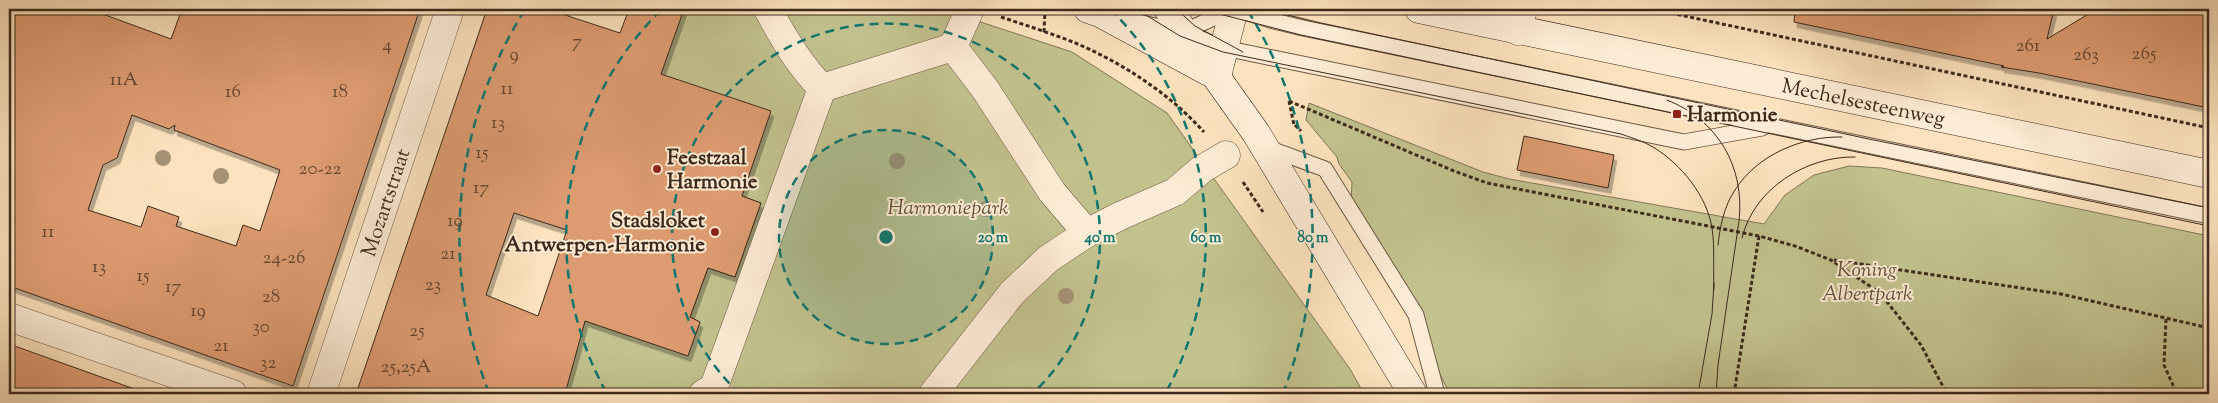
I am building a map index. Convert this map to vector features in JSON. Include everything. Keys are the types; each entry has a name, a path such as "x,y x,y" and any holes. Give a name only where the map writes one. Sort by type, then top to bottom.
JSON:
{"street":[{"name":"Mozartstraat","path":"321,394 450,9"},
{"path":"768,9 785,42 809,75 822,88"},
{"path":"822,88 953,47 970,9"},
{"path":"1168,9 1217,76 1264,147 1413,394"},
{"path":"1217,76 1235,9"},
{"name":"Mechelsesteenweg","path":"1419,9 1520,20"},
{"name":"Mechelsesteenweg","path":"1486,9 1520,20 1728,72 2209,174"},
{"path":"1094,11 1217,76"},
{"path":"953,47 986,89 1052,192 1087,234"},
{"path":"712,392 822,88"},
{"path":"933,394 1012,293 1048,259 1120,216 1175,192 1202,169 1226,155"},
{"path":"9,316 233,394"}],"lane":[{"path":"1183,32 1235,9 1303,28 2209,216"},
{"path":"1094,11 1183,32 1224,48 1684,142 1773,126"},
{"path":"1264,147 1325,169 1416,315 1437,394"}],"path":[{"path":"1044,32 1045,9"},
{"path":"1652,9 2209,128"},
{"path":"998,16 1073,42 1110,60 1140,78 1187,113 1226,155"},
{"path":"1289,101 1454,172 1486,183 1759,236 1795,246 1831,260 1880,293 1921,345 1947,394"},
{"path":"1734,394 1759,236"},
{"path":"1831,260 2060,294 2209,328"},
{"path":"2166,319 2164,365 2177,394"}],"green space":[{"name":"Harmoniepark","path":"684,9 941,9 1072,52 1167,113 1350,369 1364,394 559,394 585,321 688,355 700,322 690,317 708,268 735,277 761,203 733,193 660,76"},
{"name":"Koning Albertpark","path":"1309,103 1483,172 1509,179 1764,224 1785,195 1814,175 1849,166 1882,168 2209,236 2209,394 1450,394 1351,202 1352,182 1339,164 1337,157 1306,120"}],"building":[{"path":"9,9 89,9 171,39 182,9 420,9 293,386 9,286","holes":["132,115 169,129 175,125 174,130 280,170 260,231 243,225 236,246 176,226 179,217 148,206 141,227 88,210 103,165 117,158"]},
{"path":"487,9 567,9 565,15 620,33 629,9 684,9 661,74 771,111 742,196 761,203 735,277 708,268 690,317 700,322 688,356 585,321 565,394 356,394","holes":["514,213 567,230 538,316 486,295"]},
{"path":"1795,9 2054,9 2047,39 2095,10 2114,15 2114,10 2137,15 2138,9 2209,9 2209,108 2001,67 2004,66 1794,22"},
{"path":"1524,136 1614,155 1608,188 1517,170"},
{"path":"9,344 140,391 139,394 9,394"}],"tram line":[{"path":"1136,9 1180,36 1223,52 1621,134 1645,143 1663,154 1683,172 1705,204 1713,236 1714,289"},
{"path":"1176,9 1195,26 1243,52"},
{"path":"1200,9 1301,35 2209,226"},
{"path":"1263,9 1321,23 1869,139 2209,208"},
{"path":"1667,100 1701,120 1714,133 1732,164 1737,182 1740,201 1739,221 1718,365 1716,394"},
{"path":"1718,245 1721,224 1728,203 1735,190 1755,167 1782,150 1796,144 1811,140 1842,137"},
{"path":"1742,238 1748,220 1758,204 1770,190 1785,178 1819,162 1855,157"},
{"path":"1698,394 1712,314 1714,283"}],"place":[{"name":"Harmonie","path":"1677,114"},
{"name":"Feestzaal Harmonie","path":"657,169"},
{"name":"Stadsloket Antwerpen-Harmonie","path":"715,232"}]}
